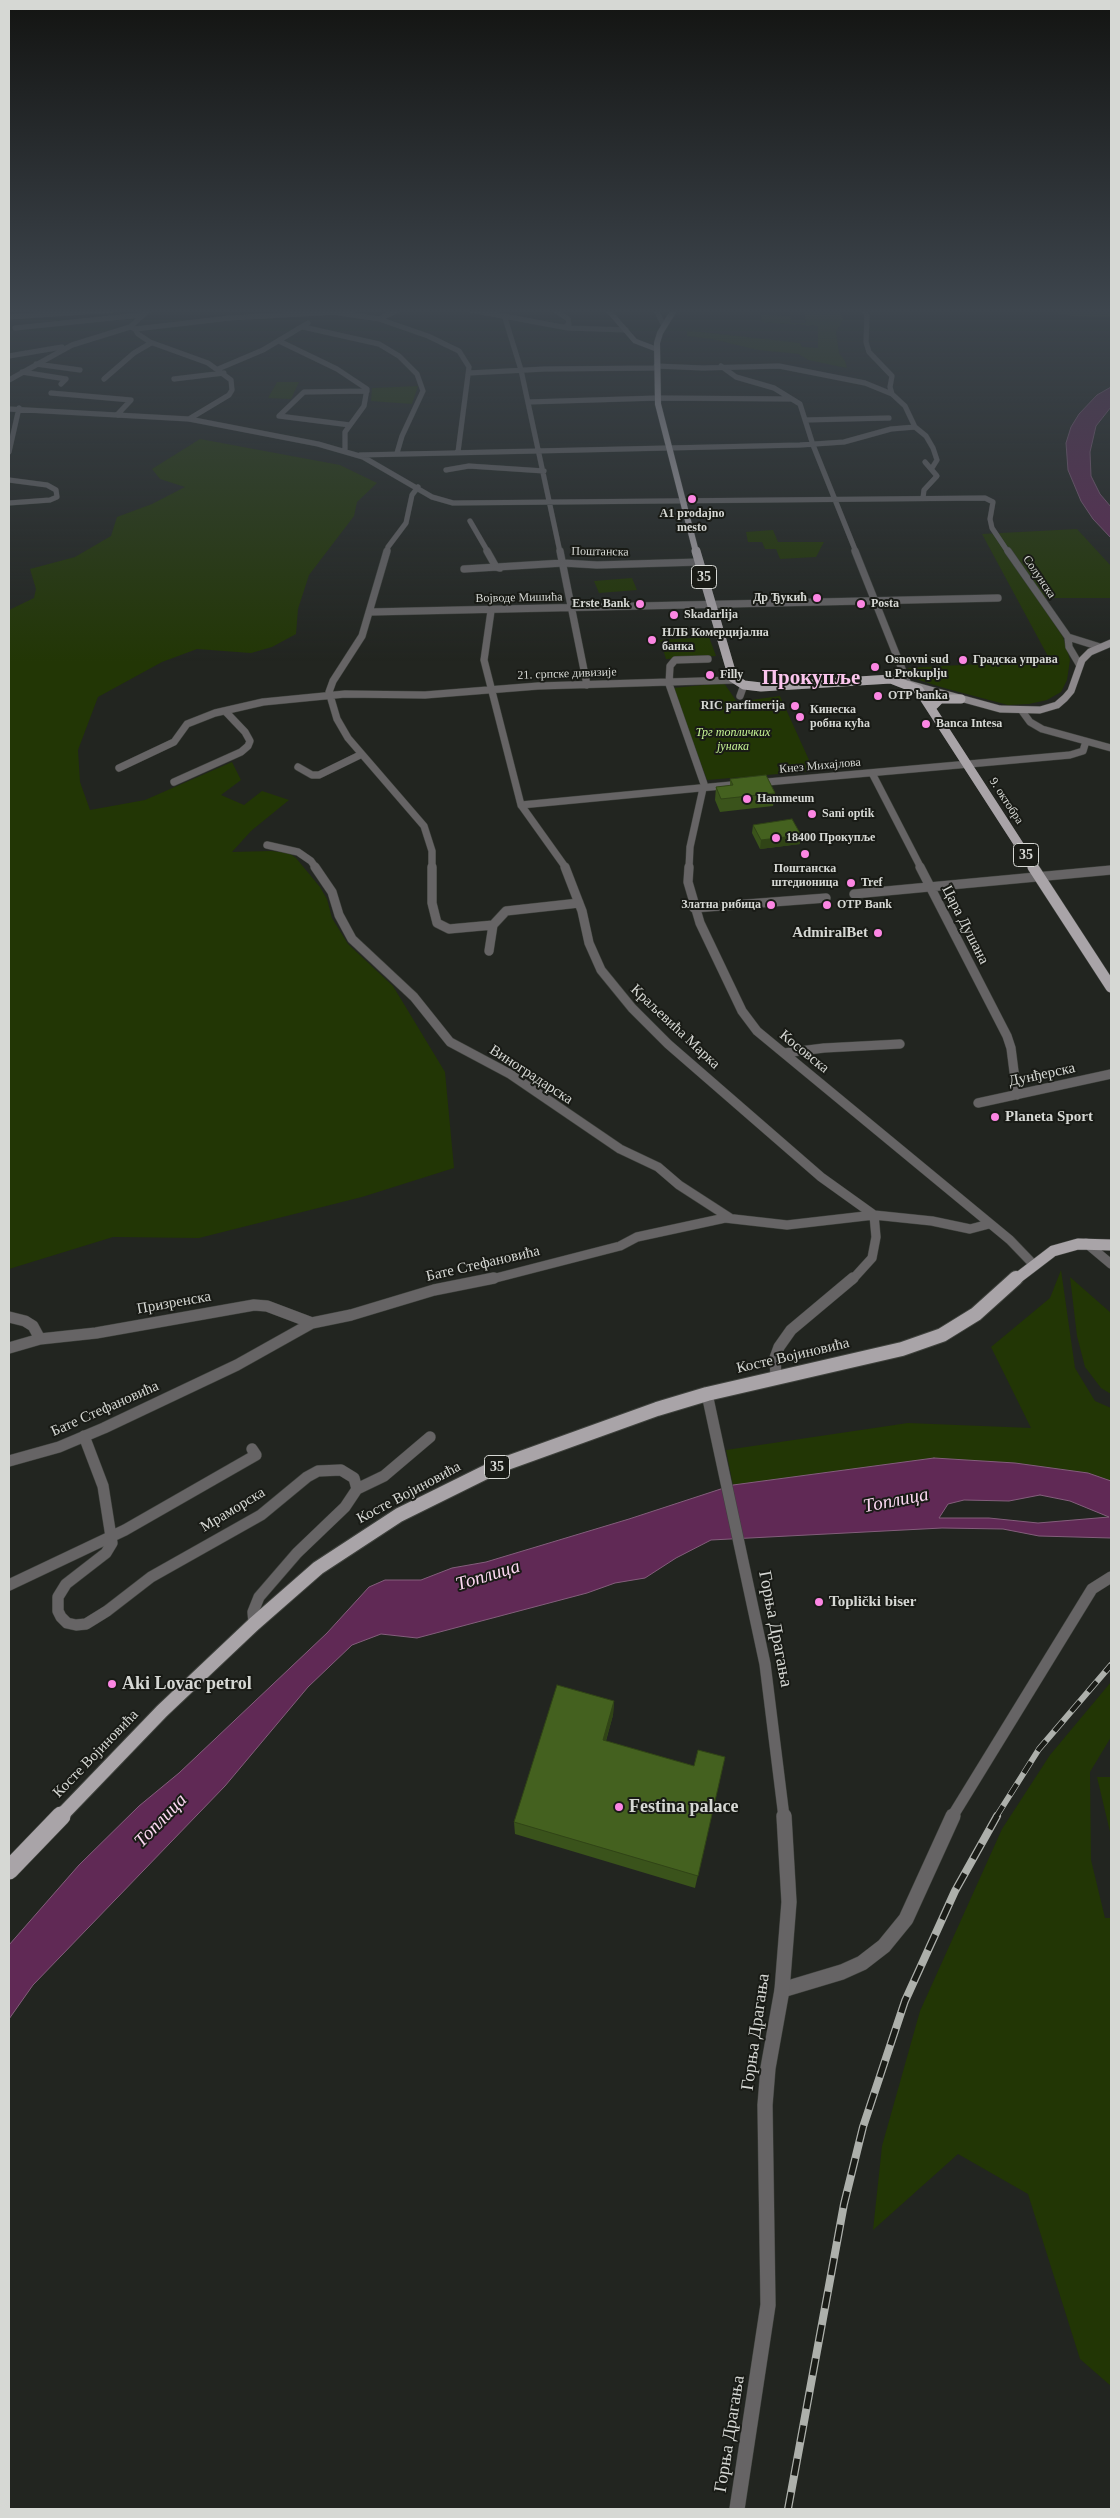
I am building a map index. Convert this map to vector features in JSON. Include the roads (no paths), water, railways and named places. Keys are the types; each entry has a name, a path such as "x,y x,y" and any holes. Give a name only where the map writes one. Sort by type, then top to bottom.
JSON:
{"main road":[{"name":"35","path":"665,428 710,605 734,680"},
{"path":"734,680 744,685 768,687 887,679 1000,709 1022,711 1052,707 1066,698 1071,691 1079,664 1086,656 1100,647 1111,643"},
{"name":"9. октобра","path":"908,684 919,690 1110,982"},
{"path":"931,708 940,699 961,699"},
{"name":"35","path":"1086,1243 1111,1245"},
{"name":"Косте Војиновића","path":"9,1870 162,1711 254,1624 318,1568 370,1532 422,1503 496,1467 611,1424 707,1394 902,1349 942,1336 976,1314 1033,1264 1061,1248 1086,1243"}],"street":[{"path":"9,452 15,428"},
{"path":"227,428 345,451 418,487 432,497 448,502 684,502 923,498 924,490 937,478 932,468 926,462"},
{"path":"345,451 345,432 348,428"},
{"path":"397,453 407,428"},
{"path":"458,452 461,428"},
{"path":"534,428 587,685"},
{"path":"807,428 908,684"},
{"path":"356,455 813,445 844,442 891,429 909,428"},
{"path":"916,428 926,436 934,448 937,460 936,466 932,468"},
{"path":"446,470 470,466 544,471"},
{"path":"9,480 47,485 56,490 57,497 50,500 9,503"},
{"path":"418,487 412,495 406,523 388,547 360,641 329,690 340,726 360,755 409,807 424,826 432,851 432,904 436,923 449,929 493,925"},
{"name":"Солунска","path":"923,498 975,496 992,501 994,506 990,522 992,528 1068,637 1069,647 1079,664"},
{"path":"470,521 496,567 500,568"},
{"name":"Поштанска","path":"464,569 563,563 597,565 700,562"},
{"name":"Војводе Мишића","path":"370,612 491,611 998,598"},
{"name":"Краљевића Марка","path":"491,611 484,652 490,689 522,805 564,862 584,918 589,943 597,962 632,1008 668,1044 810,1168 874,1215"},
{"path":"1068,637 1100,647"},
{"path":"704,788 669,684 673,661 708,659"},
{"name":"21. српске дивизије","path":"118,768 174,742 185,725 225,710 263,702 330,695 425,694 490,689 669,684 734,680"},
{"path":"740,696 740,691 744,685"},
{"path":"174,782 242,752 248,746 250,741 245,732 225,710"},
{"path":"1022,711 1035,726 1111,748"},
{"name":"Кнез Михајлова","path":"522,805 1077,754 1083,751 1086,741"},
{"path":"314,783 319,775 360,755"},
{"path":"298,767 312,774 319,775"},
{"name":"Цара Душана","path":"872,773 1010,1043 1017,1095"},
{"name":"Косовска","path":"704,788 692,838 688,865 688,882 694,908 742,1011 757,1031 1010,1240 1033,1264"},
{"name":"Виноградарска","path":"267,845 298,852 311,861 332,892 339,915 352,939 372,961 414,997 450,1042 510,1074 620,1149 658,1167 679,1185 730,1218"},
{"path":"854,894 1111,870"},
{"path":"694,908 826,898"},
{"path":"489,951 493,925 503,913 511,909 579,903"},
{"path":"784,1053 824,1048 900,1044"},
{"name":"Дунђерска","path":"978,1103 1111,1074"},
{"path":"776,1378 775,1358 779,1347 791,1330 846,1286 872,1258 876,1237 874,1215"},
{"name":"Бате Стефановића","path":"9,1461 59,1447 84,1436 237,1364 312,1323 351,1315 434,1290 502,1277 606,1250 649,1234 703,1221 730,1218 787,1225 874,1215 940,1222 970,1229 989,1224"},
{"path":"1086,1243 1111,1264"},
{"name":"Призренска","path":"9,1348 40,1339 96,1333 254,1306 267,1306 312,1323"},
{"path":"9,1317 25,1321 33,1326 40,1339"},
{"name":"Горња Драгања","path":"707,1394 765,1664 786,1830 789,1902 782,1990 768,2068 765,2105 765,2158 770,2278 768,2306 737,2509"},
{"path":"84,1436 102,1486 112,1537"},
{"path":"254,1624 253,1612 259,1596 297,1553 345,1507 357,1489 384,1476 430,1436"},
{"path":"9,1585 112,1537 256,1455 252,1449"},
{"name":"Мраморска","path":"112,1537 112,1543 106,1553 66,1584 61,1591 57,1604 58,1611 67,1623 86,1624 107,1612 151,1577 261,1515 307,1476 318,1470 341,1470 348,1473 354,1478 357,1489"},
{"path":"782,1990 842,1972 862,1963 884,1946 906,1919 929,1864 952,1818 1092,1588 1111,1577"}],"water":[{"path":"1071,428 1096,428 1090,452 1091,476 1100,494 1111,507 1111,538 1093,519 1081,501 1068,470 1066,443"},
{"name":"Топлица","path":"934,1458 1015,1463 1088,1473 1111,1481 1111,1538 1039,1536 1003,1529 942,1528 711,1540 676,1558 645,1578 615,1583 587,1593 417,1638 381,1634 352,1645 308,1687 225,1786 33,1985 9,2019 9,1945 79,1865 139,1806 179,1773 327,1633 369,1587 385,1580 421,1580 452,1568 486,1562 629,1519 733,1485","holes":["1040,1495 1070,1501 1109,1517 1038,1523 989,1518 939,1518 948,1504 964,1500 1009,1501"]}],"railway":[{"path":"996,1817 1039,1749 1111,1665"},
{"path":"788,2509 844,2204 863,2127 905,2001 955,1891 997,1816"}],"place":[{"name":"A1 prodajno mesto","path":"692,499"},
{"name":"Др Ђукић","path":"817,598"},
{"name":"Erste Bank","path":"640,604"},
{"name":"Posta","path":"861,604"},
{"name":"Skadarlija","path":"674,615"},
{"name":"НЛБ Комерцијална банка","path":"652,640"},
{"name":"Градска управа","path":"963,660"},
{"name":"Osnovni sud u Prokuplju","path":"875,667"},
{"name":"Filly","path":"710,675"},
{"name":"OTP banka","path":"878,696"},
{"name":"RIC parfimerija","path":"795,706"},
{"name":"Кинеска робна кућа","path":"800,717"},
{"name":"Banca Intesa","path":"926,724"},
{"name":"Hammeum","path":"747,799"},
{"name":"Sani optik","path":"812,814"},
{"name":"18400 Прокупље","path":"776,838"},
{"name":"Поштанска штедионица","path":"805,854"},
{"name":"Tref","path":"851,883"},
{"name":"Златна рибица","path":"771,905"},
{"name":"OTP Bank","path":"827,905"},
{"name":"AdmiralBet","path":"878,933"},
{"name":"Planeta Sport","path":"995,1117"},
{"name":"Toplički biser","path":"819,1602"},
{"name":"Aki Lovac petrol","path":"112,1684"},
{"name":"Festina palace","path":"619,1807"}],"district":[{"name":"Прокупље","path":"811,679"}],"park label":[{"name":"Трг топличких јунака","path":"733,740"}]}
